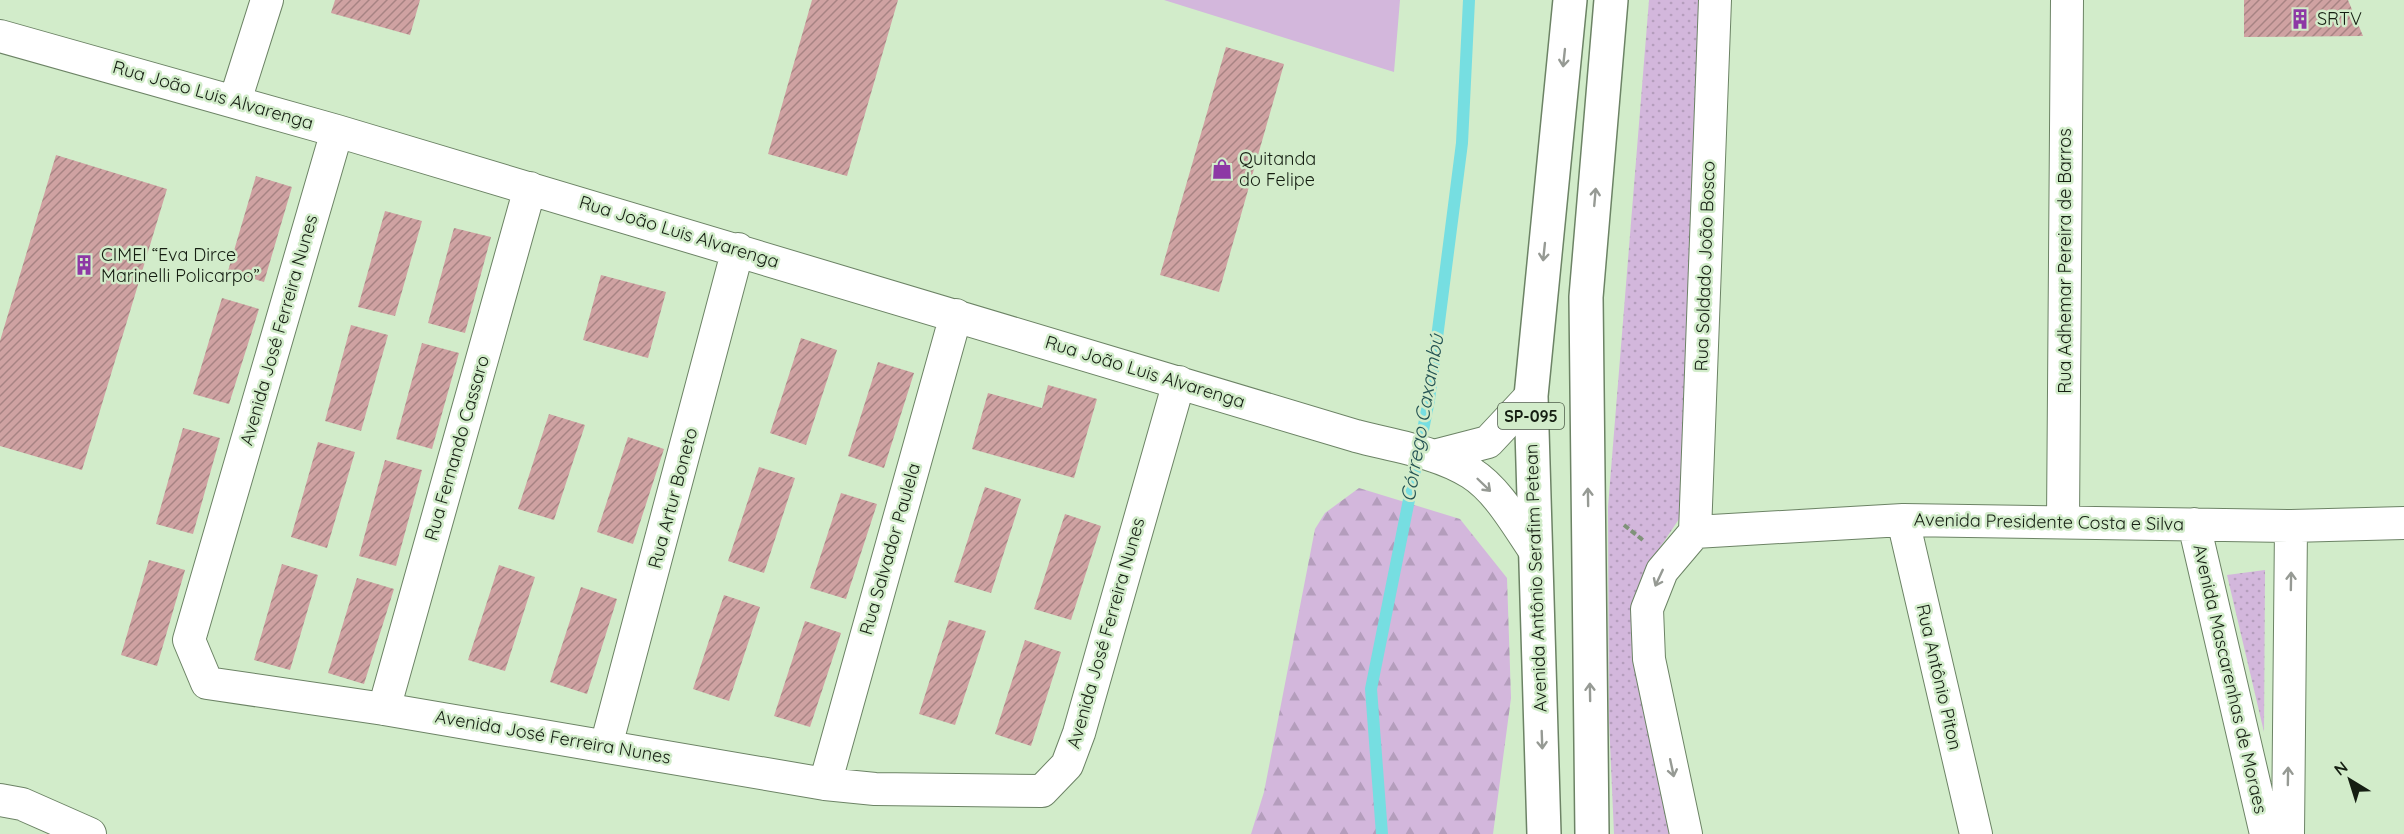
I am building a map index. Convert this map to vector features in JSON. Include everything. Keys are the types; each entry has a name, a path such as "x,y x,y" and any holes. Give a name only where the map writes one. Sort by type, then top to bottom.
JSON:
{"main road":[{"name":"Avenida Antônio Serafim Petean","path":"1544,834 1531,396 1570,0"},
{"name":"SP-095","path":"1592,834 1586,297 1611,0"}],"street":[{"path":"235,101 267,0"},
{"name":"Rua Soldado João Bosco","path":"1695,532 1715,0"},
{"name":"Rua Adhemar Pereira de Barros","path":"2063,522 2067,0"},
{"name":"Rua João Luis Alvarenga","path":"0,36 235,101 738,249 1356,436 1429,455 1471,473 1497,498 1535,551"},
{"name":"Avenida José Ferreira Nunes","path":"337,131 189,640 207,683 384,709 825,783 875,789 1042,791 1067,765 1079,733 1179,382"},
{"name":"Rua Fernando Cassaro","path":"384,709 531,188"},
{"name":"Rua Artur Boneto","path":"606,746 738,249"},
{"name":"Rua Salvador Paulela","path":"825,783 956,315"},
{"path":"1429,455 1488,442 1531,396"},
{"name":"Avenida Presidente Costa e Silva","path":"1695,532 1903,520 2291,526 2404,523"},
{"name":"Rua Antônio Piton","path":"1903,520 1976,834"},
{"name":"Avenida Mascarenhas de Moraes","path":"2194,524 2266,834"},
{"name":"Avenida Mascarenhas de Moraes","path":"2288,834 2291,526"},
{"path":"1686,834 1649,659 1647,609 1662,571 1695,532"},
{"path":"0,800 22,804 90,834"}],"path":[{"path":"1588,496 1670,562"}],"green space":[{"path":"1164,0 1400,0 1394,72"},
{"path":"1649,0 1701,0 1683,513 1647,567 1634,656 1669,834 1614,834 1609,720 1608,507"},
{"path":"1359,488 1460,519 1507,578 1511,698 1493,834 1251,834 1264,792 1315,529 1325,513"},
{"path":"2265,570 2264,732 2227,575"}],"building":[{"path":"335,0 420,0 410,35 331,13"},
{"path":"812,0 898,0 847,176 768,154"},
{"name":"SRTV","path":"2244,0 2348,0 2363,36 2244,37"},
{"name":"Quitanda do Felipe","path":"1226,47 1284,64 1219,292 1160,275"},
{"name":"CIMEI “Eva Dirce Marinelli Policarpo”","path":"56,155 167,189 82,470 0,446 0,341"},
{"path":"256,176 292,187 264,282 228,271"},
{"path":"385,211 422,221 395,316 358,307"},
{"path":"454,228 491,237 465,333 428,323"},
{"path":"601,275 666,292 648,358 583,340"},
{"path":"222,298 259,309 229,404 193,394"},
{"path":"351,325 388,335 361,431 325,421"},
{"path":"801,338 837,350 806,445 770,433"},
{"path":"422,343 459,353 432,449 396,439"},
{"path":"878,362 914,373 884,468 848,456"},
{"path":"1048,385 1097,399 1074,478 972,449 988,393 1042,408"},
{"path":"549,414 585,425 554,520 518,509"},
{"path":"183,428 220,438 193,534 156,524"},
{"path":"628,437 664,449 633,544 597,532"},
{"path":"318,442 355,452 327,548 291,537"},
{"path":"385,460 422,470 396,566 359,556"},
{"path":"759,467 795,478 764,573 728,561"},
{"path":"985,487 1021,499 991,593 954,582"},
{"path":"841,493 877,504 846,599 810,588"},
{"path":"1065,514 1101,526 1071,620 1034,609"},
{"path":"149,560 185,570 157,666 121,655"},
{"path":"282,564 318,575 290,670 254,660"},
{"path":"499,565 535,577 505,671 468,660"},
{"path":"357,578 394,589 364,684 328,673"},
{"path":"581,587 617,599 587,694 550,682"},
{"path":"724,595 760,607 729,701 693,689"},
{"path":"949,620 986,631 955,725 919,714"},
{"path":"805,621 841,633 810,727 774,716"},
{"path":"1025,640 1061,652 1031,746 995,734"}],"waterway":[{"name":"Córrego Caxambú","path":"1382,834 1371,689 1429,400 1462,143 1469,0"}],"place":[{"name":"SRTV","path":"2300,19"},
{"name":"Quitanda do Felipe","path":"1222,169"},
{"name":"CIMEI “Eva Dirce Marinelli Policarpo”","path":"84,265"}]}
